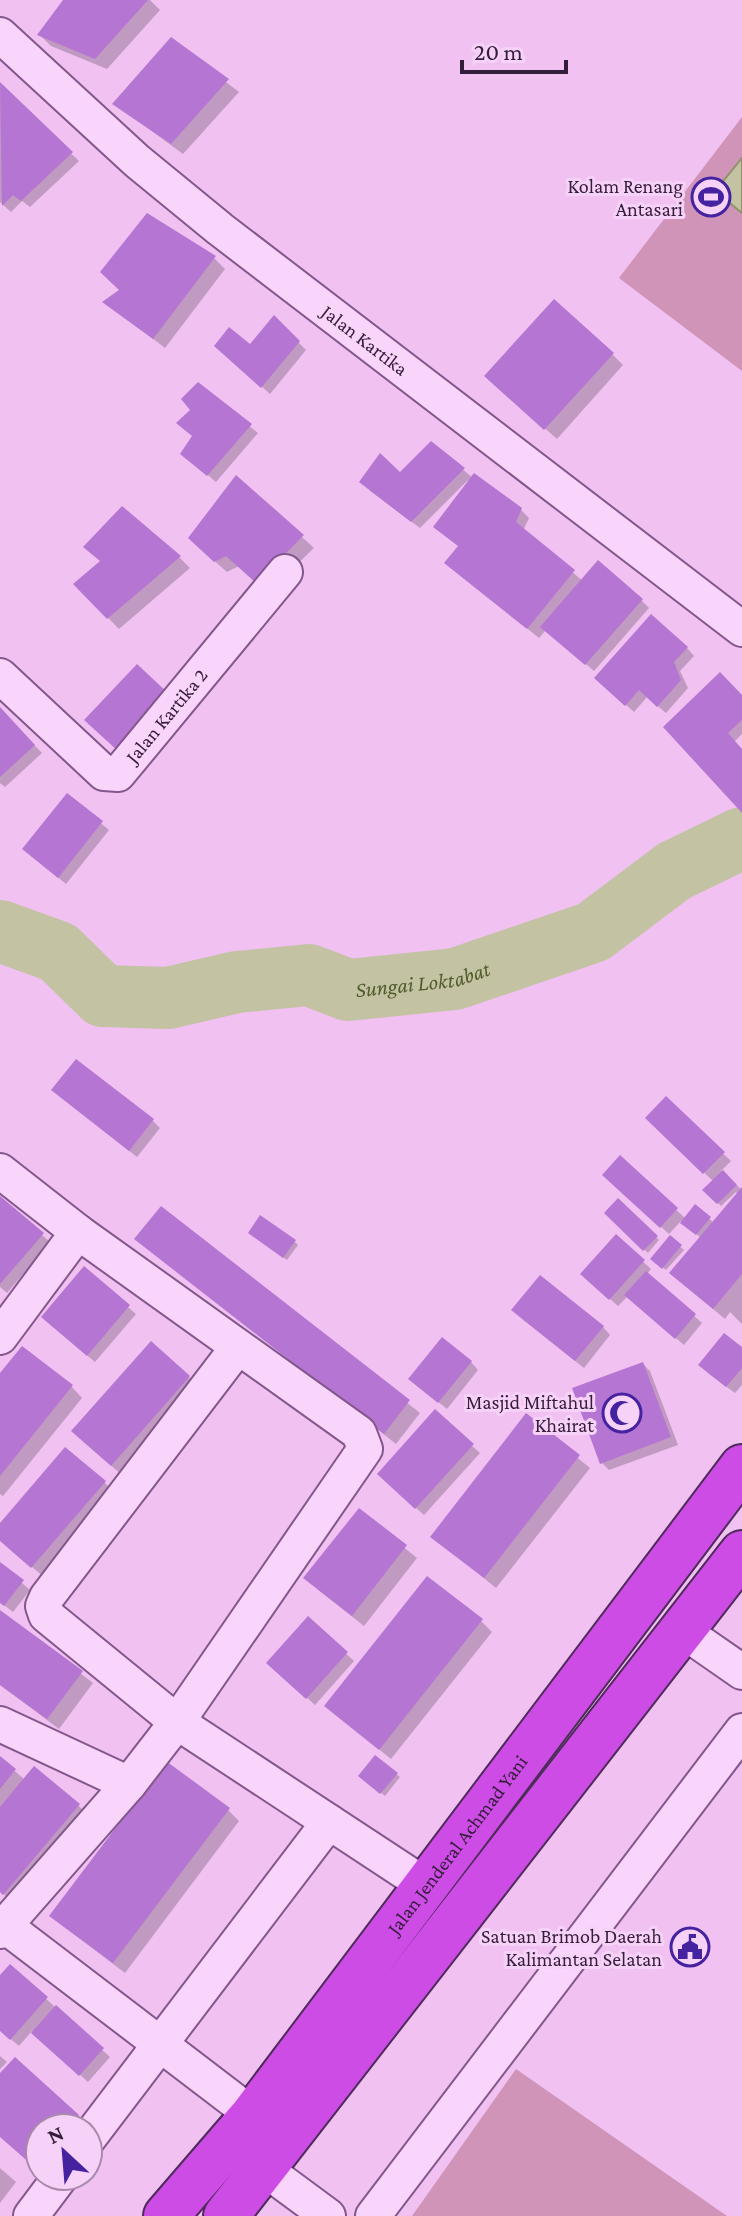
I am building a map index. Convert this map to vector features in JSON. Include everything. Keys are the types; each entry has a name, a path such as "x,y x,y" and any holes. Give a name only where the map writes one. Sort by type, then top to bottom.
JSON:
{"highway":[{"name":"Jalan Jenderal Achmad Yani","path":"166,2216 253,2115 742,1467"},
{"path":"226,2216 742,1553"}],"street":[{"name":"Jalan Kartika","path":"0,35 137,161 220,229 742,629"},
{"name":"Jalan Kartika 2","path":"0,676 104,773 118,774 285,572"},
{"path":"0,1171 78,1232 359,1433 365,1449 177,1722 129,1784 1,1926 253,2115"},
{"path":"0,1337 78,1232"},
{"path":"238,1347 43,1606 52,1623 177,1722 425,1885"},
{"path":"683,1631 742,1672"},
{"path":"0,1724 129,1784"},
{"path":"373,2216 742,1731"},
{"path":"104,2118 329,1822"},
{"path":"263,2168 328,2216"},
{"path":"31,2216 49,2192"}],"shaded area":[{"name":"Kolam Renang Antasari","path":"742,117 742,371 619,278"},
{"path":"742,158 742,213 715,191"},
{"path":"516,2069 727,2216 412,2216"}],"building":[{"path":"63,0 148,0 95,59 37,35"},
{"path":"171,37 229,79 171,144 112,104"},
{"path":"0,82 73,152 21,201 13,195 2,206"},
{"path":"147,213 216,256 153,339 102,302 119,290 100,272"},
{"path":"554,299 614,353 544,430 484,376"},
{"path":"274,315 300,341 261,388 214,346 229,327 250,344"},
{"path":"198,382 252,424 207,476 180,454 192,436 176,423 190,410 181,399"},
{"path":"431,441 465,468 411,522 359,482 380,453 400,472"},
{"path":"474,473 522,508 516,522 575,570 527,629 444,563 458,546 433,527"},
{"path":"236,475 304,535 256,583 226,556 214,562 188,538"},
{"path":"122,506 181,556 107,619 73,584 100,561 83,547"},
{"path":"598,560 643,599 585,665 540,627"},
{"path":"651,614 688,647 674,662 681,680 657,707 639,690 625,706 594,678"},
{"path":"137,664 170,695 118,751 84,720"},
{"path":"720,672 742,695 742,720 728,733 742,749 742,813 663,727"},
{"path":"0,707 35,745 0,777"},
{"path":"67,793 103,821 58,878 22,849"},
{"path":"76,1059 154,1119 129,1151 51,1090"},
{"path":"666,1096 725,1152 703,1174 645,1118"},
{"path":"620,1155 678,1208 660,1228 602,1175"},
{"path":"723,1170 737,1185 717,1204 702,1190"},
{"path":"742,1187 742,1274 713,1309 669,1273"},
{"path":"0,1196 44,1233 0,1284"},
{"path":"618,1198 658,1236 643,1251 604,1213"},
{"path":"695,1204 711,1217 696,1235 680,1223"},
{"path":"161,1206 410,1400 384,1434 134,1239"},
{"path":"260,1215 296,1240 283,1258 248,1233"},
{"path":"616,1234 645,1260 609,1300 580,1274"},
{"path":"670,1235 682,1245 662,1269 650,1259"},
{"path":"84,1266 130,1305 87,1356 41,1317"},
{"path":"646,1271 696,1314 675,1339 624,1295"},
{"path":"540,1275 604,1326 575,1361 511,1310"},
{"path":"724,1333 742,1347 742,1368 726,1387 698,1365"},
{"path":"442,1337 472,1361 438,1403 408,1379"},
{"path":"151,1341 190,1376 111,1466 71,1431"},
{"path":"22,1346 73,1385 0,1476 0,1373"},
{"name":"Masjid Miftahul Khairat","path":"643,1362 671,1437 600,1464 572,1388"},
{"path":"435,1409 474,1444 415,1509 377,1474"},
{"path":"526,1413 580,1455 484,1578 430,1537"},
{"path":"65,1447 106,1481 31,1568 0,1541 0,1523"},
{"path":"359,1508 407,1545 352,1616 303,1578"},
{"path":"0,1562 24,1580 4,1606 0,1603"},
{"path":"427,1576 483,1619 379,1750 324,1706"},
{"path":"0,1610 83,1671 47,1719 0,1685"},
{"path":"308,1616 348,1652 306,1699 266,1663"},
{"path":"375,1755 398,1773 380,1794 358,1776"},
{"path":"0,1756 16,1769 0,1789"},
{"path":"166,1761 230,1808 113,1963 49,1916"},
{"path":"34,1766 80,1804 3,1895 0,1892 0,1807"},
{"path":"10,1964 48,1997 10,2040 0,2031 0,1975"},
{"path":"56,2005 104,2048 79,2076 31,2033"},
{"path":"15,2057 76,2112 24,2112 24,2158 0,2137 0,2073"}],"waterway":[{"name":"Sungai Loktabat","path":"0,931 58,952 103,996 168,998 237,982 309,975 348,990 455,979 593,932 674,871 742,838"}],"place":[{"name":"Kolam Renang Antasari","path":"711,197"},
{"name":"Masjid Miftahul Khairat","path":"622,1413"},
{"name":"Satuan Brimob Daerah Kalimantan Selatan","path":"690,1947"}]}
